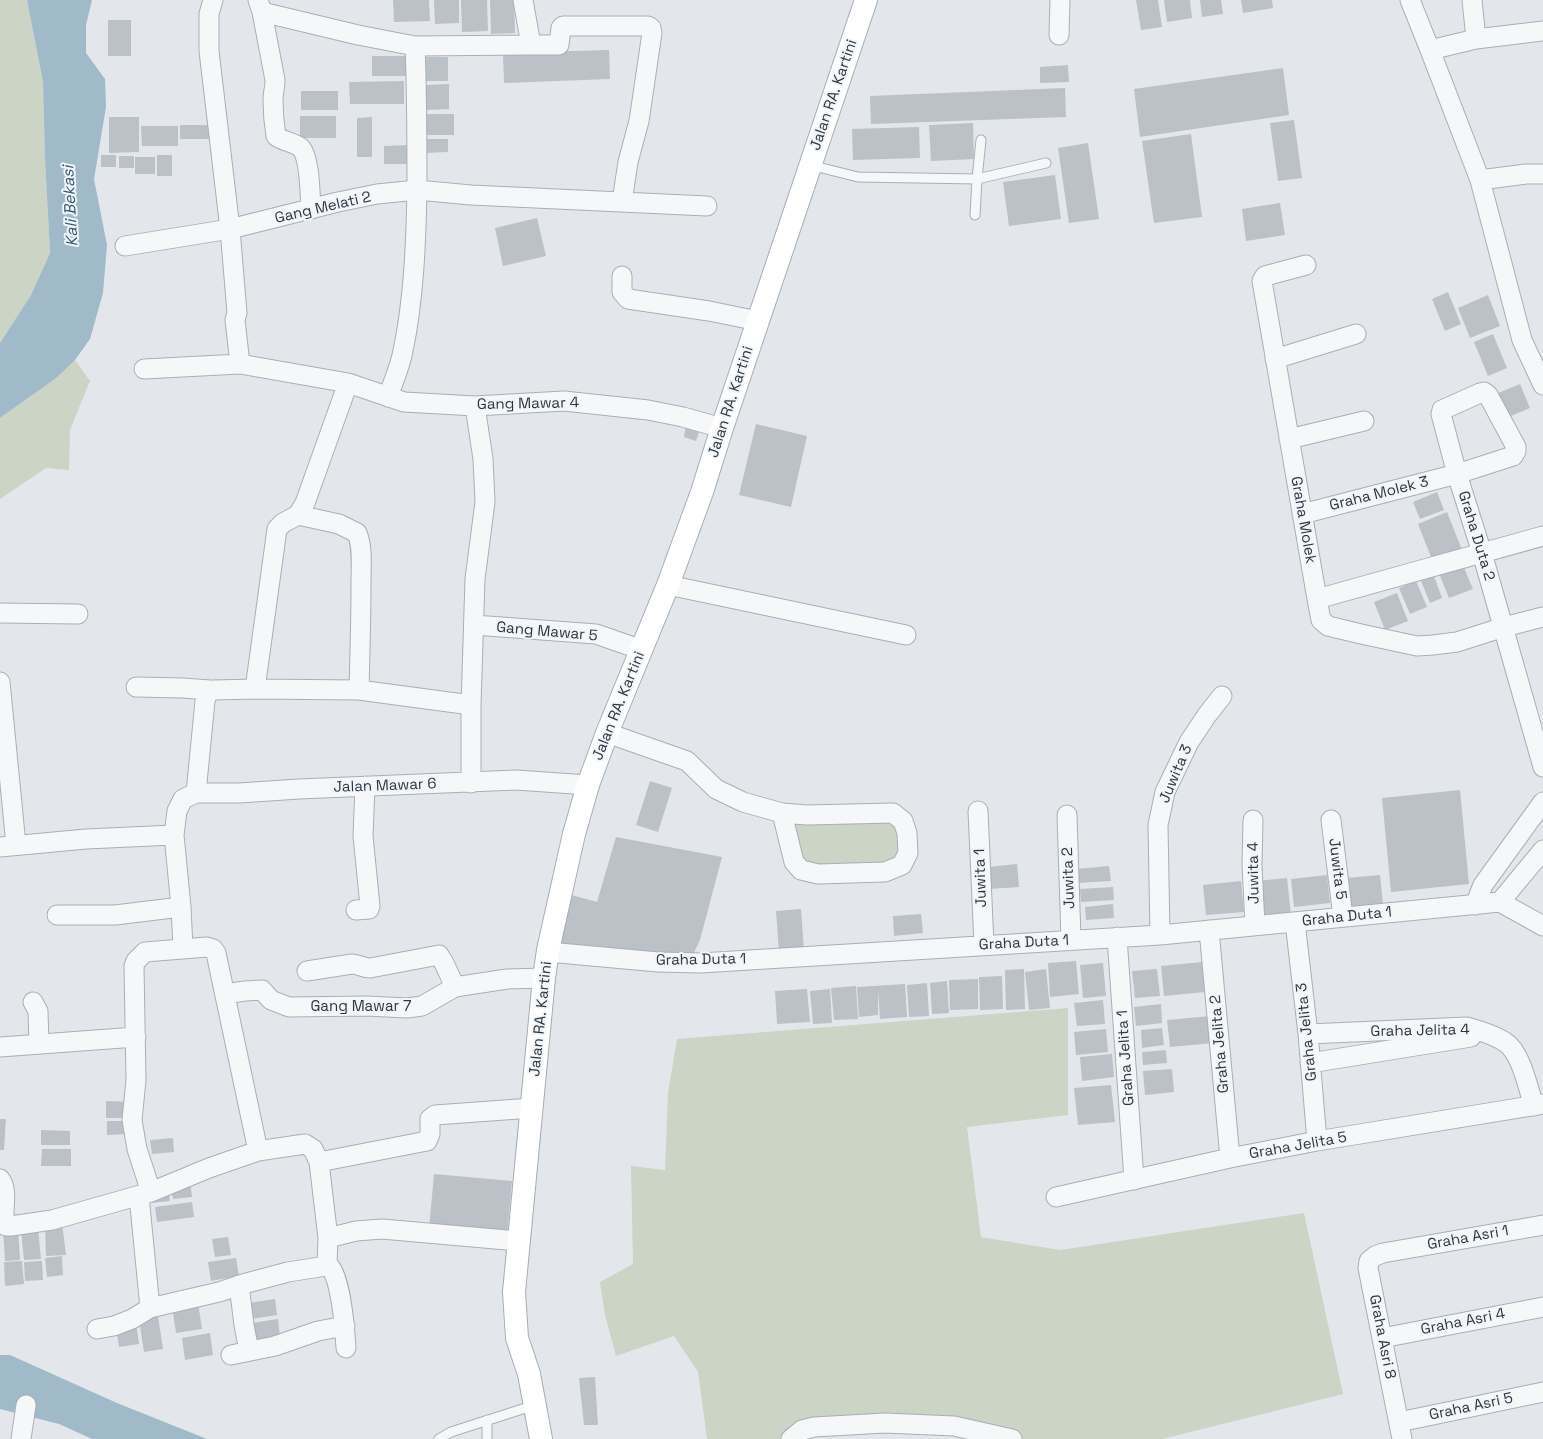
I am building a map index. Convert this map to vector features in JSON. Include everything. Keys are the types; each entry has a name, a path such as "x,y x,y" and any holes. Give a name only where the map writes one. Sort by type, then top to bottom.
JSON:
{"main road":[{"name":"Jalan RA. Kartini","path":"540,1439 535,1405 528,1374 517,1338 514,1292 544,978 548,952 574,834 588,785 607,733 668,585 702,492 718,427 758,321 866,0"}],"street":[{"path":"214,0 209,14 209,51 230,229 237,313 235,320 240,364"},
{"path":"523,0 531,45"},
{"path":"1059,35 1060,0"},
{"path":"1410,0 1480,180 1522,340 1543,385"},
{"path":"1472,0 1476,39"},
{"path":"311,209 306,157 302,149 292,143 281,140 276,136 273,118 273,97 276,89 275,80 260,6 358,36 415,46 559,45 561,28 563,26 648,26 651,28 652,33 639,121 628,162 622,202"},
{"path":"1430,50 1476,39 1543,31"},
{"path":"388,397 403,353 407,328 416,230 417,99 415,46"},
{"path":"1480,180 1526,174 1543,174"},
{"name":"Gang Melati 2","path":"125,246 230,229 378,194 417,190 471,195 707,206"},
{"name":"Graha Molek","path":"1306,265 1265,276 1262,281 1316,599 1321,620 1328,626 1417,646 1457,642 1504,627 1543,617"},
{"path":"622,276 622,292 628,299 709,311 758,321"},
{"path":"1275,359 1356,334"},
{"name":"Gang Mawar 4","path":"144,369 240,364 348,383 404,402 475,406 564,401 648,410 683,417 718,427"},
{"path":"255,689 277,530 283,523 298,515 305,503 348,383"},
{"name":"Graha Duta 2","path":"1516,447 1491,399 1484,392 1442,410 1441,414 1457,474 1504,627 1535,706 1543,767"},
{"path":"470,783 475,579 486,502 483,459 475,406"},
{"path":"1289,439 1364,421"},
{"name":"Graha Molek 3","path":"1302,514 1457,474 1513,456 1516,451 1516,447"},
{"path":"298,515 339,524 357,533 359,537 361,564 359,690"},
{"path":"1316,599 1543,536"},
{"path":"668,585 906,635"},
{"path":"0,613 78,614"},
{"name":"Gang Mawar 5","path":"474,625 596,634 642,650"},
{"path":"0,682 8,846 86,839 174,835"},
{"path":"136,687 210,690 359,690 471,705"},
{"path":"183,948 181,907 174,835 177,811 189,796 206,702 210,690"},
{"name":"Juwita 3","path":"1160,935 1158,825 1165,792 1189,742 1222,696"},
{"path":"607,733 687,761 716,789 743,802 782,813 807,815 893,813 903,821 908,853 902,865 885,872 818,874 801,870 794,862 782,813"},
{"name":"Jalan Mawar 6","path":"189,796 365,786 516,780 588,785"},
{"path":"356,910 369,909 370,906 363,836 365,786"},
{"path":"1475,905 1483,885 1543,802"},
{"name":"Juwita 1","path":"978,811 984,945"},
{"name":"Juwita 2","path":"1067,816 1071,940"},
{"name":"Juwita 4","path":"1253,820 1252,865 1255,925"},
{"name":"Juwita 5","path":"1331,820 1343,917"},
{"path":"1543,850 1500,902 1543,926"},
{"name":"Graha Duta 1","path":"548,952 658,962 700,963 1160,935 1500,902"},
{"path":"57,916 115,916 181,907"},
{"name":"Graha Jelita 3","path":"1295,922 1308,1034 1317,1141"},
{"name":"Graha Jelita 2","path":"1209,930 1230,1158"},
{"name":"Graha Jelita 1","path":"1117,937 1134,1180"},
{"path":"150,1308 145,1194 132,1120 136,1080 134,966 136,960 145,952 183,948 206,947 213,949 218,959 258,1151"},
{"path":"308,971 352,964 356,964 363,968 370,968 438,955 444,963 455,987"},
{"name":"Gang Mawar 7","path":"225,994 262,990 270,1000 289,1007 367,1006 407,1008 422,1006 455,987 507,979 544,978"},
{"path":"33,1002 38,1011 39,1044"},
{"name":"Graha Jelita 4","path":"1308,1034 1467,1027 1491,1034 1506,1042 1517,1057 1538,1105"},
{"path":"1310,1063 1491,1034"},
{"path":"0,1047 136,1037"},
{"name":"Graha Jelita 5","path":"1056,1197 1230,1158 1317,1141 1538,1105"},
{"path":"319,1162 427,1141 430,1134 430,1119 435,1115 532,1108"},
{"path":"0,1179 4,1188 3,1217 4,1224 6,1226 52,1220 145,1194 209,1168 258,1151 305,1144 313,1149 319,1162 328,1238 328,1264 332,1268 337,1281 344,1315 346,1348"},
{"name":"Graha Asri 1","path":"1392,1251 1543,1225"},
{"path":"328,1238 356,1231 382,1229 518,1241"},
{"name":"Graha Asri 8","path":"1392,1251 1375,1256 1369,1261 1368,1268 1401,1431"},
{"path":"97,1329 114,1326 132,1319 150,1308 219,1292 288,1272 326,1266 328,1264"},
{"path":"239,1285 244,1325 240,1353 275,1346 318,1331 344,1326"},
{"name":"Graha Asri 4","path":"1382,1338 1543,1307"},
{"name":"Graha Asri 5","path":"1401,1431 1543,1392"},
{"path":"21,1439 26,1406"},
{"path":"791,1439 802,1430 814,1427 885,1423 954,1426 1010,1439"}],"lane":[{"path":"975,214 981,140"},
{"path":"810,165 858,177 977,179 1046,163"},
{"path":"439,1439 451,1436 487,1420 535,1405"},
{"path":"487,1420 487,1439"}],"green space":[{"path":"0,0 27,0 43,82 50,253 31,295 0,343"},
{"path":"75,360 90,381 70,430 69,470 46,468 0,499 0,418 32,395"},
{"path":"782,813 903,821 902,865 801,870"},
{"path":"1068,1008 1068,1115 967,1127 981,1237 1060,1250 1304,1213 1343,1394 1162,1439 1012,1439 885,1423 791,1439 707,1439 698,1372 674,1336 616,1356 605,1315 600,1282 633,1264 631,1166 665,1170 668,1093 677,1039"}],"water":[{"name":"Kali Bekasi","path":"27,0 92,0 86,25 86,53 105,79 106,107 94,179 107,245 103,293 90,339 75,360 56,378 0,418 0,343 31,295 50,253 43,82"},
{"path":"0,1355 10,1355 117,1403 207,1439 92,1439 59,1424 0,1409"}],"building":[{"path":"393,0 429,0 430,21 394,22"},
{"path":"434,0 459,0 459,23 435,24"},
{"path":"461,0 487,0 488,31 462,32"},
{"path":"490,0 514,0 515,33 491,34"},
{"path":"1136,0 1158,0 1162,27 1141,30"},
{"path":"1164,0 1190,0 1192,18 1167,22"},
{"path":"1200,0 1221,0 1223,14 1202,17"},
{"path":"1241,0 1272,0 1273,8 1243,13"},
{"path":"108,20 131,20 131,56 108,56"},
{"path":"609,50 610,79 504,83 503,53"},
{"path":"372,56 407,56 407,76 372,76"},
{"path":"424,57 448,57 448,81 424,81"},
{"path":"1068,65 1069,82 1040,83 1040,67"},
{"path":"1283,68 1289,115 1140,137 1134,89"},
{"path":"404,81 404,104 350,104 349,82"},
{"path":"449,84 449,109 425,110 425,85"},
{"path":"1065,88 1066,117 871,124 870,96"},
{"path":"301,91 338,91 338,110 301,110"},
{"path":"422,114 454,114 454,135 422,135"},
{"path":"300,116 336,116 336,138 300,138"},
{"path":"109,117 139,117 139,152 109,153"},
{"path":"372,117 372,157 357,157 357,118"},
{"path":"1294,120 1302,178 1278,181 1270,123"},
{"path":"973,123 974,159 931,161 929,125"},
{"path":"180,125 217,125 217,139 180,139"},
{"path":"141,126 178,126 178,146 142,146"},
{"path":"919,127 920,158 853,160 852,129"},
{"path":"1191,134 1202,217 1154,223 1142,141"},
{"path":"425,139 448,139 448,152 425,153"},
{"path":"1088,143 1099,219 1069,223 1058,148"},
{"path":"408,145 408,164 384,164 384,146"},
{"path":"101,155 116,155 116,167 101,167"},
{"path":"157,155 172,155 172,176 157,176"},
{"path":"119,156 134,156 134,168 119,168"},
{"path":"135,157 155,157 155,174 135,174"},
{"path":"1055,175 1061,219 1009,226 1003,182"},
{"path":"1280,203 1285,235 1246,241 1242,209"},
{"path":"537,218 546,256 503,266 495,228"},
{"path":"1448,292 1461,324 1445,331 1432,299"},
{"path":"1488,295 1500,326 1470,338 1458,308"},
{"path":"1493,334 1507,368 1488,376 1474,342"},
{"path":"1520,384 1530,408 1506,418 1496,394"},
{"path":"686,424 701,426 696,441 684,437"},
{"path":"756,424 807,436 791,507 739,495"},
{"path":"1437,492 1444,510 1420,519 1413,502"},
{"path":"1447,512 1462,550 1433,562 1418,524"},
{"path":"1462,563 1473,589 1449,598 1439,573"},
{"path":"1434,576 1442,598 1430,603 1421,581"},
{"path":"1416,581 1427,607 1410,614 1399,588"},
{"path":"1397,593 1408,621 1385,630 1374,602"},
{"path":"650,781 672,788 658,832 636,825"},
{"path":"1460,790 1469,884 1391,892 1382,798"},
{"path":"616,837 722,857 700,940 689,963 548,950 561,892 597,902"},
{"path":"1017,864 1019,887 989,889 988,867"},
{"path":"1109,866 1111,881 1076,883 1075,869"},
{"path":"1327,875 1330,903 1294,907 1291,879"},
{"path":"1380,875 1383,904 1349,907 1346,878"},
{"path":"1287,878 1291,915 1260,918 1257,881"},
{"path":"1241,881 1244,912 1206,915 1203,885"},
{"path":"1113,887 1114,900 1081,902 1080,889"},
{"path":"1113,904 1114,918 1086,920 1085,907"},
{"path":"801,909 804,950 779,952 776,911"},
{"path":"921,914 923,933 894,936 893,916"},
{"path":"1076,961 1079,994 1050,997 1048,963"},
{"path":"1202,962 1205,992 1164,996 1161,966"},
{"path":"1103,963 1106,996 1083,998 1080,965"},
{"path":"1024,969 1025,1009 1006,1010 1005,970"},
{"path":"1046,969 1050,1008 1029,1010 1025,972"},
{"path":"1157,969 1160,996 1135,998 1132,971"},
{"path":"1002,976 1003,1009 980,1010 979,977"},
{"path":"978,979 978,1009 950,1010 949,980"},
{"path":"947,981 949,1013 932,1014 930,983"},
{"path":"927,983 929,1016 909,1017 907,985"},
{"path":"905,984 907,1017 880,1019 878,991 878,1015 859,1017 857,987"},
{"path":"856,986 858,1019 834,1020 831,988"},
{"path":"807,989 810,1022 777,1024 775,991"},
{"path":"830,989 832,1023 813,1024 810,991"},
{"path":"1103,1000 1105,1024 1077,1026 1074,1003"},
{"path":"1161,1004 1162,1023 1136,1026 1134,1007"},
{"path":"1211,1016 1213,1043 1170,1047 1167,1020"},
{"path":"1162,1028 1164,1045 1142,1048 1141,1030"},
{"path":"1106,1029 1108,1052 1076,1055 1074,1032"},
{"path":"1166,1050 1167,1063 1143,1065 1142,1052"},
{"path":"1112,1054 1114,1077 1082,1081 1080,1057"},
{"path":"1172,1069 1174,1092 1145,1095 1143,1071"},
{"path":"1111,1085 1115,1122 1078,1125 1074,1088"},
{"path":"106,1101 130,1102 130,1118 106,1118"},
{"path":"0,1119 6,1119 4,1150 0,1150"},
{"path":"107,1121 129,1121 129,1134 107,1135"},
{"path":"41,1130 70,1131 70,1145 41,1145"},
{"path":"173,1138 174,1152 152,1154 150,1140"},
{"path":"42,1149 71,1149 71,1166 41,1166"},
{"path":"434,1174 512,1181 507,1236 429,1229"},
{"path":"190,1182 192,1197 173,1199 171,1189"},
{"path":"168,1187 170,1201 151,1203 150,1195"},
{"path":"192,1202 194,1217 157,1222 155,1207"},
{"path":"62,1223 66,1255 46,1256 45,1226"},
{"path":"38,1228 41,1259 24,1260 21,1230"},
{"path":"3,1229 18,1229 20,1260 5,1261"},
{"path":"228,1237 231,1255 215,1257 212,1239"},
{"path":"62,1256 63,1275 47,1277 45,1258"},
{"path":"236,1258 239,1276 211,1281 208,1262"},
{"path":"22,1261 24,1284 5,1286 4,1262"},
{"path":"42,1261 43,1280 25,1281 24,1262"},
{"path":"275,1299 277,1315 251,1319 249,1303"},
{"path":"198,1302 202,1329 176,1333 172,1306"},
{"path":"158,1316 163,1349 144,1352 139,1319"},
{"path":"278,1319 280,1337 255,1341 252,1323"},
{"path":"136,1323 139,1344 119,1347 116,1326"},
{"path":"210,1333 213,1355 185,1360 182,1338"},
{"path":"595,1377 598,1425 584,1425 579,1378"}]}
